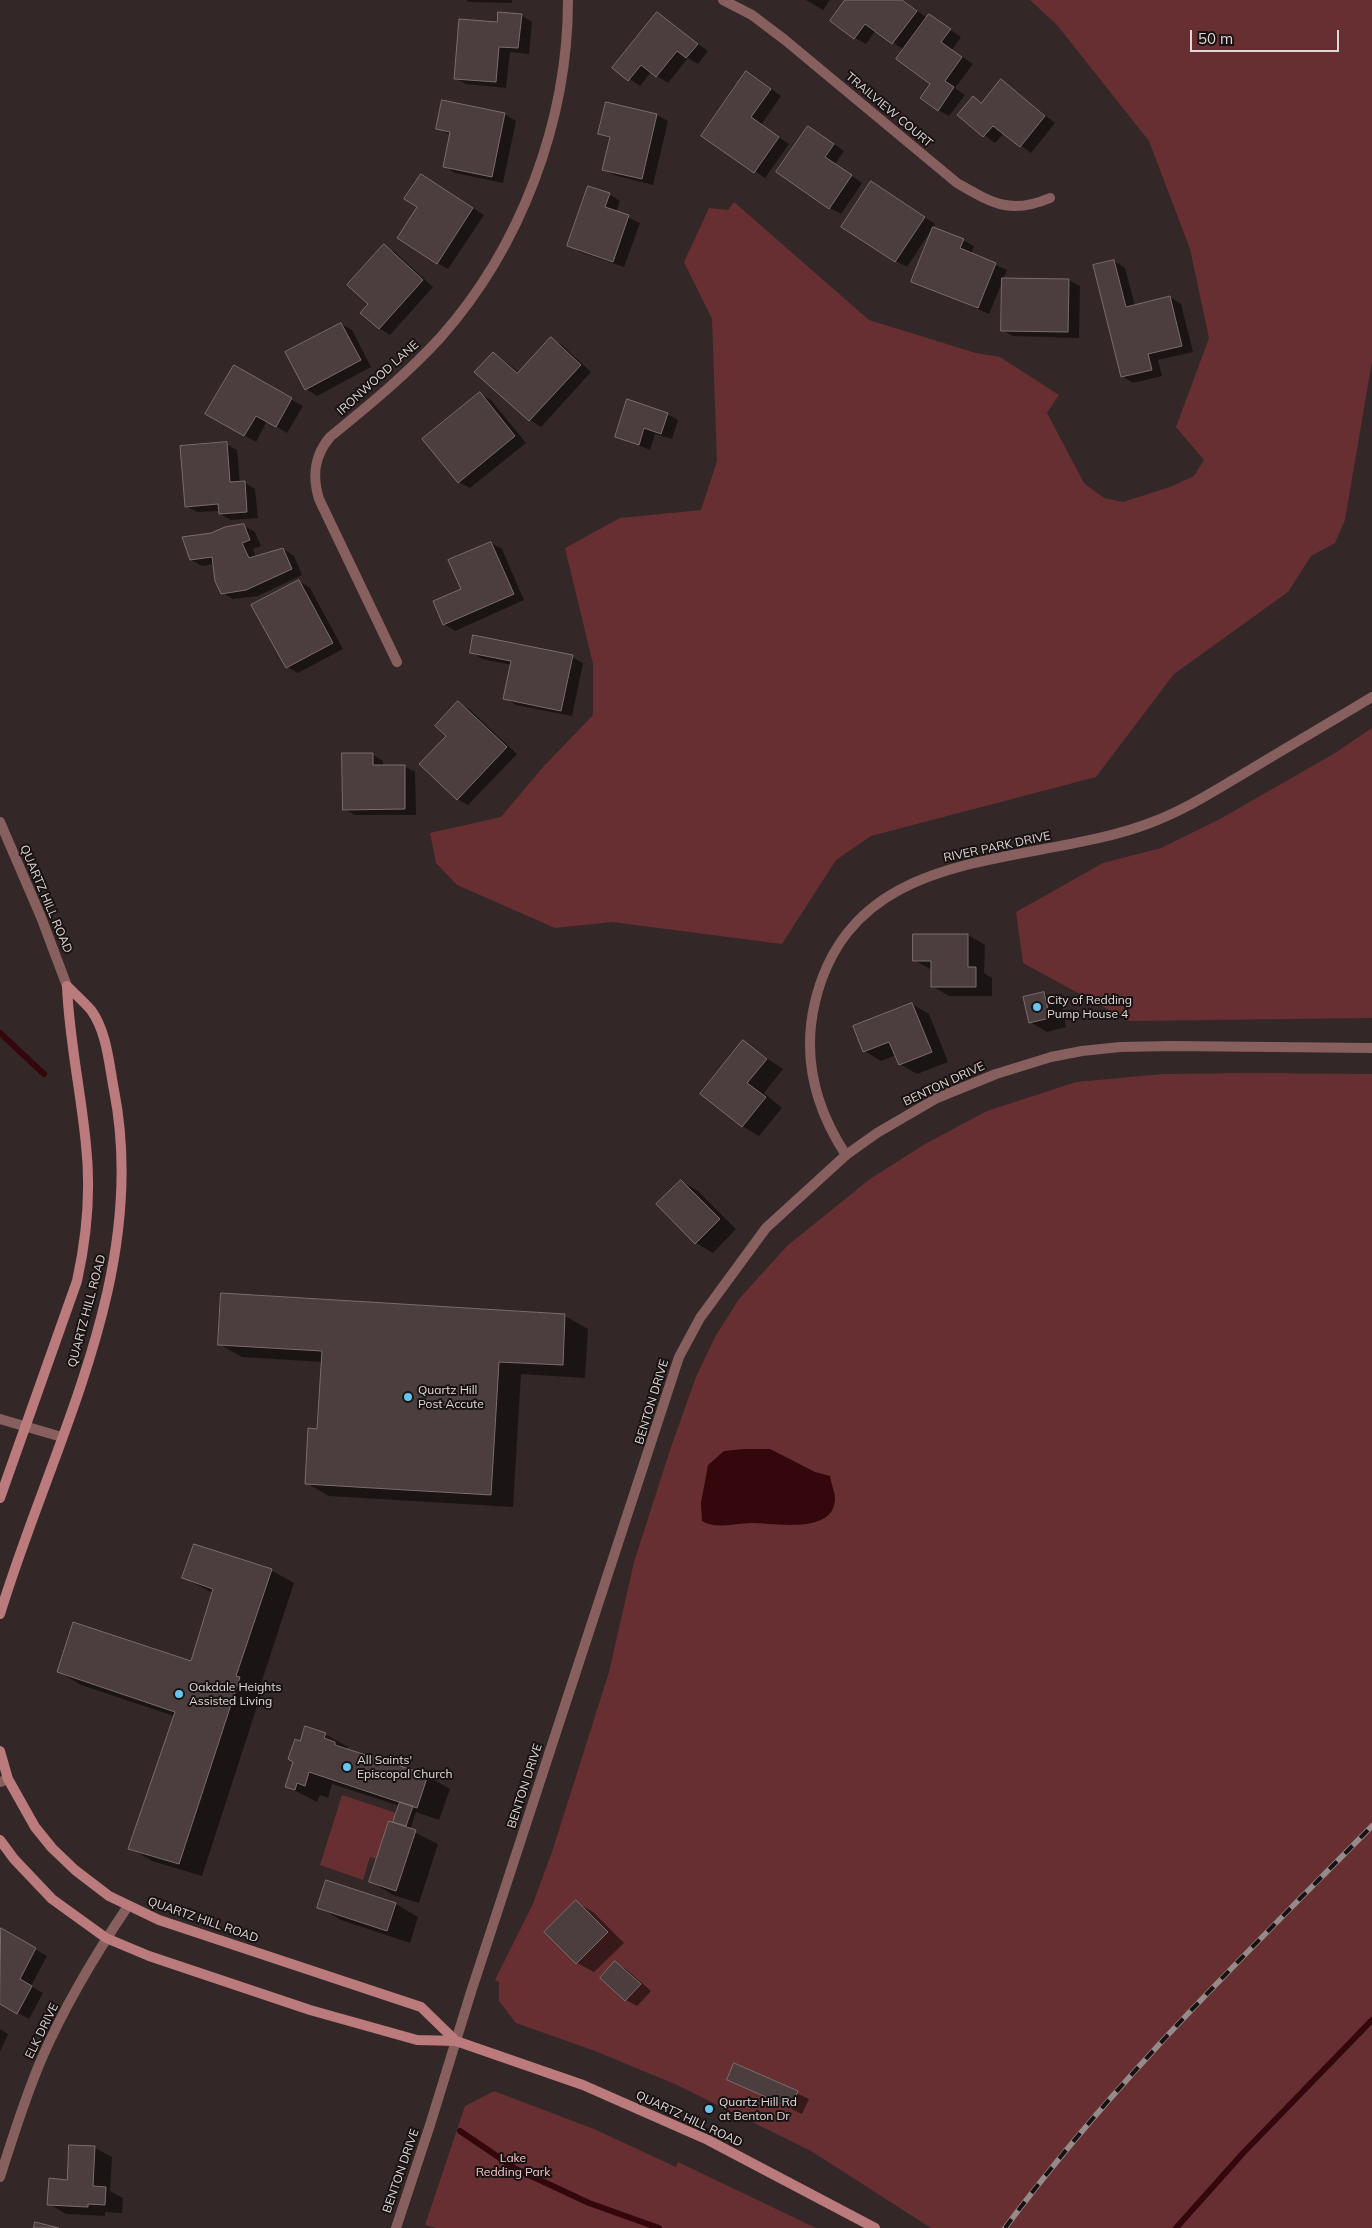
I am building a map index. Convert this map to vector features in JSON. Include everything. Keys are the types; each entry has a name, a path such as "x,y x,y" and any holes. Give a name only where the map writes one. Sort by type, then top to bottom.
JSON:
{"main road":[{"name":"QUARTZ HILL ROAD","path":"0,1498 77,1281 85,1244 88,1198 86,1146 68,1018 67,986"},
{"name":"QUARTZ HILL ROAD","path":"0,1614 87,1364 111,1280 118,1246 122,1197 120,1122 102,1033 91,1010 67,986"},
{"name":"QUARTZ HILL ROAD","path":"0,1752 4,1780 52,1848 109,1896 159,1920 421,2007 456,2041"},
{"name":"QUARTZ HILL ROAD","path":"0,1840 19,1865 52,1900 106,1938 183,1967 356,2024 417,2040 456,2041 542,2070 624,2102 708,2140 875,2228"}],"street":[{"name":"IRONWOOD LANE","path":"397,662 319,499 314,481 316,462 319,452 330,437 389,388 440,337 465,306 504,244 530,194 552,126 564,54 568,0"},
{"name":"TRAILVIEW COURT","path":"723,0 752,14 957,183 986,200 1008,206 1032,205 1050,198"},
{"name":"RIVER PARK DRIVE","path":"846,1154 825,1117 813,1084 810,1047 812,1015 818,991 829,964 843,940 871,909 907,884 949,868 1120,833 1162,818 1187,807 1372,697"},
{"name":"QUARTZ HILL ROAD","path":"0,822 48,935 67,986"},
{"name":"BENTON DRIVE","path":"396,2228 679,1357 700,1318 766,1228 846,1154 877,1133 937,1098 996,1074 1051,1057 1120,1047 1372,1048"},
{"path":"0,1419 62,1437"},
{"name":"ELK DRIVE","path":"0,2177 42,2058 57,2026 106,1938 128,1906"}],"green space":[{"path":"1030,0 1372,0 1372,361 1345,520 1335,543 1311,556 1288,592 1174,674 1096,777 871,836 836,860 782,944 612,922 555,928 457,885 436,863 430,833 501,817 544,766 593,715 593,664 565,548 620,518 701,510 717,461 712,319 684,262 709,208 728,210 734,202 869,320 976,353 1000,357 1059,395 1047,413 1084,483 1104,498 1123,502 1170,487 1194,476 1204,460 1176,427 1209,338 1190,249 1149,141 1057,25"},
{"path":"1372,728 1372,1018 1129,1021 1023,963 1016,912 1103,863 1161,848 1220,819 1335,753"},
{"path":"1163,1074 1372,1074 1372,2228 931,2228 811,2151 677,2085 595,2051 516,2023 499,2001 499,1982 495,1980 532,1906 552,1852 609,1672 634,1562 696,1377 715,1337 739,1299 787,1246 870,1179 925,1144 987,1111 1076,1082"},
{"path":"342,1795 396,1813 393,1822 389,1821 377,1859 370,1857 363,1880 320,1865"},
{"name":"Lake Redding Park","path":"494,2091 594,2129 676,2167 678,2162 816,2228 436,2228 425,2225 465,2106"}],"shaded area":[{"path":"770,1449 815,1472 830,1476 835,1499 832,1510 825,1518 801,1524 751,1523 720,1526 702,1521 701,1503 708,1465 724,1451"}],"building":[{"path":"845,0 902,0 917,11 892,44 865,24 854,39 830,21"},
{"path":"498,12 522,14 518,48 499,47 496,82 454,79 459,19 497,22"},
{"path":"657,12 698,44 686,58 677,51 656,77 641,65 628,81 612,68"},
{"path":"929,14 951,29 941,42 962,57 945,81 954,87 938,111 920,98 930,84 896,59"},
{"path":"746,71 771,89 751,117 779,137 754,173 701,136"},
{"path":"1001,79 1045,116 1020,147 993,126 983,137 957,115 973,96 981,103"},
{"path":"442,100 505,113 492,177 443,167 450,132 436,129"},
{"path":"606,102 657,114 642,179 602,170 610,137 598,134"},
{"path":"808,126 834,144 825,157 852,175 829,209 776,172"},
{"path":"421,174 473,208 437,264 397,238 417,207 404,199"},
{"path":"871,181 925,217 895,262 841,227"},
{"path":"588,186 610,193 605,207 629,215 613,262 567,246"},
{"path":"933,227 964,239 960,248 996,263 978,308 911,282"},
{"path":"384,244 423,280 379,329 360,313 368,304 347,285"},
{"path":"1114,260 1126,307 1170,296 1182,346 1148,354 1152,370 1121,377 1093,265"},
{"path":"1002,278 1069,279 1068,332 1001,331"},
{"path":"341,323 361,360 305,390 285,352"},
{"path":"551,337 581,365 529,421 474,372 493,352 517,373"},
{"path":"234,365 292,398 276,427 256,416 244,436 205,414"},
{"path":"480,392 515,436 458,483 422,439"},
{"path":"627,399 668,413 661,434 644,428 639,445 615,437"},
{"path":"227,442 230,482 245,481 247,512 219,514 218,504 185,507 180,446"},
{"path":"244,524 250,540 242,543 249,558 283,548 292,569 246,590 221,594 215,581 212,557 190,560 182,537 211,533 225,527"},
{"path":"491,542 514,594 443,625 433,601 461,589 448,560"},
{"path":"299,580 333,643 286,668 251,605"},
{"path":"473,635 573,655 561,711 503,699 511,661 470,653"},
{"path":"458,701 507,747 457,800 419,764 446,736 435,726"},
{"path":"342,753 373,753 373,765 405,765 405,809 343,810"},
{"path":"913,934 968,934 968,967 976,967 976,987 931,987 931,961 913,961"},
{"name":"City of Redding Pump House 4","path":"1044,992 1050,1018 1029,1023 1023,997"},
{"path":"912,1003 932,1052 899,1065 889,1042 863,1052 853,1026"},
{"path":"743,1040 767,1059 747,1083 766,1097 742,1127 700,1094"},
{"path":"681,1180 720,1219 695,1244 656,1204"},
{"name":"Quartz Hill Post Accute","path":"221,1293 565,1314 563,1365 499,1362 491,1495 305,1484 308,1428 317,1429 322,1351 218,1345"},
{"name":"Oakdale Heights Assisted Living","path":"194,1544 272,1569 236,1676 240,1677 179,1864 128,1849 175,1712 57,1672 73,1622 191,1661 213,1589 182,1578"},
{"name":"All Saints' Episcopal Church","path":"305,1726 326,1733 324,1738 335,1742 335,1745 428,1775 417,1808 309,1772 305,1786 297,1783 295,1790 285,1787 293,1762 288,1759 295,1739 300,1741"},
{"path":"400,1802 413,1806 406,1826 393,1822"},
{"path":"389,1821 416,1830 396,1891 369,1882"},
{"path":"326,1880 396,1903 387,1931 317,1908"},
{"path":"576,1900 608,1932 576,1964 544,1932"},
{"path":"1,1928 36,1948 20,1979 32,1986 17,2014 0,2004"},
{"path":"615,1961 641,1984 625,2001 600,1978"},
{"path":"734,2063 798,2091 791,2108 727,2080"},
{"path":"69,2145 95,2146 93,2186 106,2187 105,2205 88,2204 88,2207 47,2205 49,2178 67,2180"},
{"path":"35,2222 59,2228 34,2228"}],"waterway":[{"path":"0,1033 44,1074"},
{"path":"1176,2228 1244,2152 1372,2020"},
{"path":"460,2131 516,2169 589,2203 659,2228"}],"railway":[{"path":"1005,2228 1090,2122 1135,2071 1229,1971 1372,1826"}],"place":[{"name":"City of Redding Pump House 4","path":"1037,1007"},
{"name":"Quartz Hill Post Accute","path":"408,1397"},
{"name":"Oakdale Heights Assisted Living","path":"179,1694"},
{"name":"All Saints' Episcopal Church","path":"347,1767"},
{"name":"Quartz Hill Rd at Benton Dr","path":"709,2109"}]}
